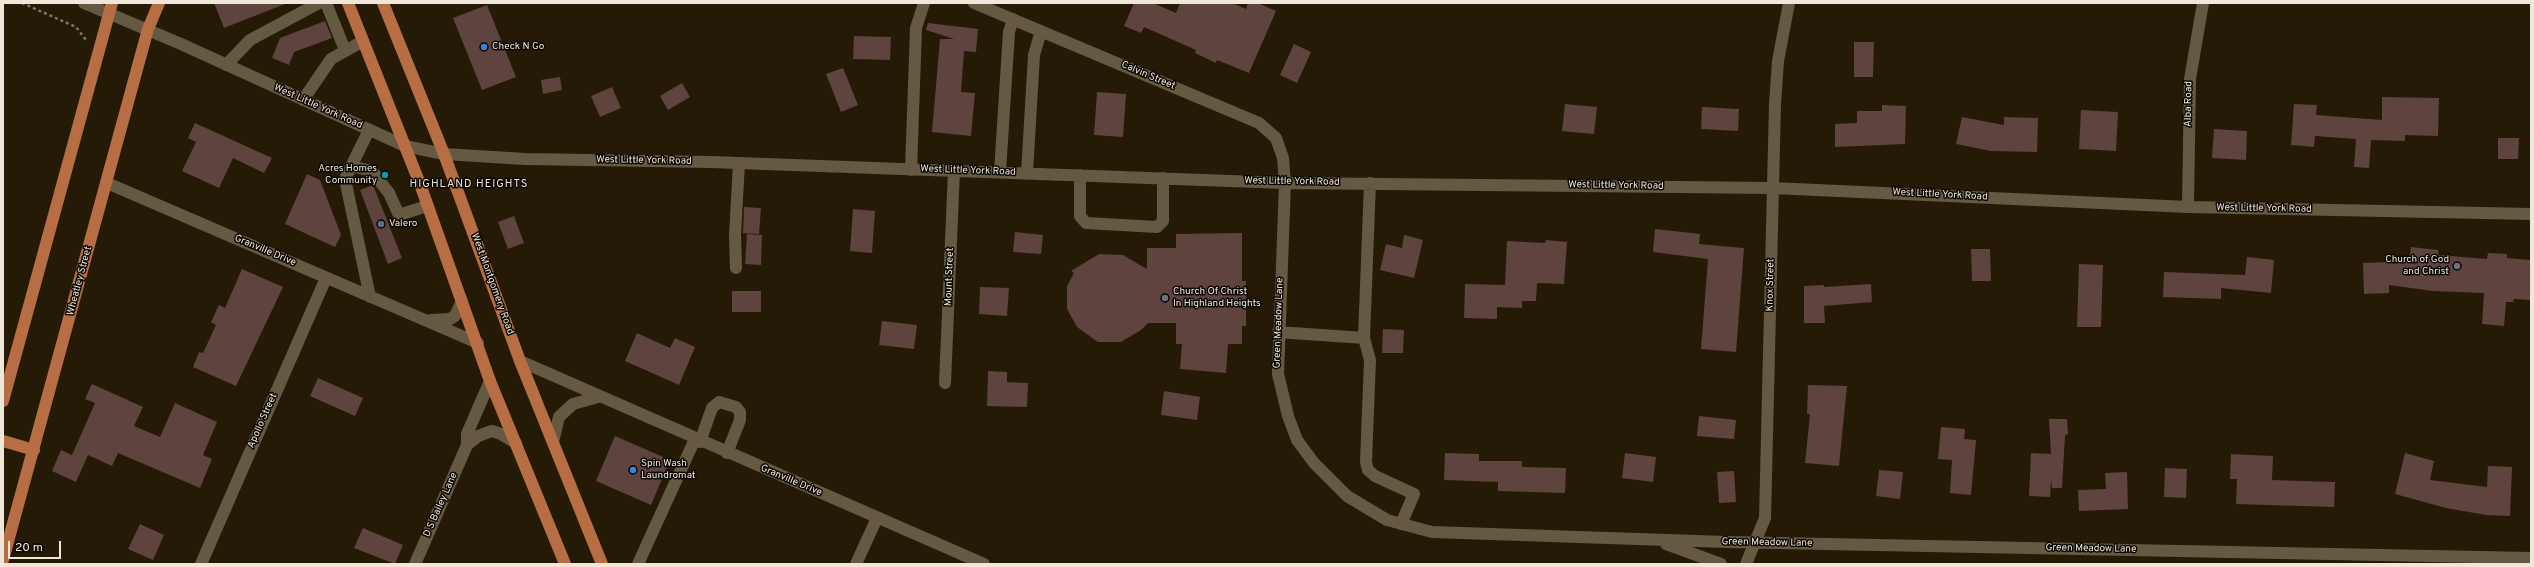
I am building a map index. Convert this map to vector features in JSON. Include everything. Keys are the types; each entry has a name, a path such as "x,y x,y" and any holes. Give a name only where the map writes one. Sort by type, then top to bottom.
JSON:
{"main road":[{"name":"Wheatley Street","path":"3,560 148,29 160,3"},
{"path":"348,3 405,146 478,343 490,381 565,564"},
{"name":"West Montgomery Road","path":"383,3 444,154 520,361 602,564"},
{"path":"3,401 110,8"},
{"path":"3,441 34,450"}],"street":[{"name":"West Little York Road","path":"84,3 110,8 148,29 226,66 405,146 444,154 525,159 739,163 1285,183 1773,188 2188,207 2531,214"},
{"path":"226,66 250,40 319,3"},
{"path":"326,3 345,50"},
{"path":"911,170 916,28 924,3"},
{"name":"Calvin Street","path":"974,3 1259,123 1276,138 1283,158 1285,183"},
{"name":"Knox Street","path":"1746,564 1765,518 1773,188 1778,60 1789,3"},
{"name":"Alba Road","path":"2188,207 2190,79 2204,3"},
{"path":"1000,172 1007,64 1013,19"},
{"path":"1027,173 1034,55 1041,31"},
{"path":"302,100 331,59 363,41"},
{"path":"369,130 345,179 370,297"},
{"path":"736,268 735,235 739,163"},
{"path":"351,166 372,171 389,193 400,215 427,206"},
{"name":"Mount Street","path":"945,383 954,170"},
{"path":"1080,175 1080,216 1086,223 1157,227 1163,221 1163,178"},
{"name":"Granville Drive","path":"107,183 478,343"},
{"name":"Green Meadow Lane","path":"1285,183 1278,332 1278,374 1288,416 1297,440 1314,463 1347,496 1387,520 1432,532 1655,540 2531,558"},
{"path":"1370,183 1364,338 1370,360 1368,470 1374,476 1414,494 1401,524"},
{"name":"Apollo Street","path":"201,564 326,278"},
{"name":"Granville Drive","path":"422,319 444,321 450,319 455,316 462,302"},
{"path":"1278,332 1364,338"},
{"name":"Granville Drive","path":"520,361 598,397 984,564"},
{"name":"D S Bailey Lane","path":"415,564 467,446 467,434 490,381"},
{"path":"553,442 559,417 573,404 598,397"},
{"path":"638,564 712,408 719,402 736,407 740,412 740,420 726,453"},
{"name":"D S Bailey Lane","path":"467,446 478,436 492,431 501,434 516,444"},
{"path":"856,564 877,518"},
{"path":"1655,540 1721,564"}],"path":[{"path":"22,3 76,27 87,41"}],"building":[{"path":"214,3 285,3 285,4 224,28"},
{"path":"1134,3 1153,3 1176,13 1180,3 1232,3 1246,9 1248,3 1258,3 1276,11 1249,73 1217,60 1216,63 1195,53 1196,50 1144,27 1141,33 1124,26"},
{"name":"Check N Go","path":"487,5 516,77 482,90 453,18"},
{"path":"325,21 332,38 294,52 289,65 272,58 280,38"},
{"path":"928,23 978,29 976,52 964,51 961,92 975,93 971,136 932,132 940,39 954,39 926,30"},
{"path":"854,36 891,37 890,60 853,59"},
{"path":"1854,42 1874,42 1873,77 1854,77"},
{"path":"1294,44 1311,52 1297,83 1280,75"},
{"path":"843,68 858,105 841,112 826,74"},
{"path":"560,77 562,90 543,94 541,80"},
{"path":"682,83 690,97 668,110 660,96"},
{"path":"612,87 621,108 600,117 591,96"},
{"path":"1097,92 1126,94 1123,137 1094,135"},
{"path":"2382,97 2439,98 2438,136 2405,135 2405,141 2371,140 2369,168 2354,167 2356,139 2315,136 2314,147 2291,145 2294,104 2317,105 2316,115 2382,120"},
{"path":"1565,104 1597,107 1594,134 1562,131"},
{"path":"1882,105 1906,106 1905,144 1835,147 1835,124 1857,123 1857,111 1882,111"},
{"path":"1702,107 1739,109 1738,131 1701,129"},
{"path":"2081,110 2118,112 2116,151 2079,149"},
{"path":"1962,117 2004,125 2004,117 2038,118 2037,152 1991,151 1956,144"},
{"path":"195,123 272,158 264,173 233,158 219,188 182,171 196,142 188,138"},
{"path":"2214,129 2247,131 2246,160 2212,158"},
{"path":"2498,138 2519,138 2518,159 2498,159"},
{"path":"307,174 320,180 341,235 335,247 285,224"},
{"name":"Valero","path":"373,185 402,258 388,264 360,190"},
{"path":"744,207 761,208 759,234 743,233"},
{"path":"853,209 875,211 872,253 850,251"},
{"path":"514,216 524,243 508,249 498,222"},
{"path":"1655,229 1700,234 1699,244 1744,248 1736,352 1701,349 1708,259 1653,252"},
{"path":"1015,232 1043,235 1041,254 1013,252"},
{"path":"1242,233 1242,281 1246,281 1246,326 1242,326 1242,344 1228,344 1226,373 1180,369 1182,344 1176,344 1176,323 1148,323 1141,330 1121,342 1098,342 1077,327 1067,309 1067,286 1074,273 1071,271 1099,254 1123,255 1147,269 1147,248 1176,248 1176,234"},
{"path":"747,234 762,235 761,265 745,264"},
{"path":"1404,235 1423,240 1414,278 1380,270 1386,244 1402,248"},
{"path":"1546,240 1567,242 1564,284 1537,283 1536,301 1522,301 1522,308 1497,307 1497,319 1464,318 1465,284 1505,285 1507,241 1545,243"},
{"path":"2411,247 2438,250 2438,255 2487,259 2488,253 2507,254 2507,258 2531,260 2531,300 2514,299 2513,302 2506,302 2504,326 2482,324 2484,293 2433,291 2389,285 2389,293 2364,294 2363,263 2409,261"},
{"path":"1971,249 1990,249 1991,281 1972,281"},
{"path":"2247,257 2274,260 2271,293 2221,288 2221,299 2163,297 2164,272 2245,275"},
{"path":"2079,264 2103,265 2101,327 2077,327"},
{"path":"242,269 283,287 236,386 193,367 199,352 203,353 216,325 211,322 219,305 225,308"},
{"path":"1871,284 1872,302 1824,306 1825,323 1804,323 1804,286 1824,285 1824,287"},
{"path":"980,287 1009,288 1007,316 979,314"},
{"path":"732,291 761,291 761,312 732,312"},
{"path":"882,321 917,325 914,349 879,345"},
{"path":"1383,329 1404,330 1403,353 1382,353"},
{"path":"637,333 670,348 675,338 695,347 679,385 625,361"},
{"path":"988,371 1007,372 1007,382 1028,383 1027,407 987,406"},
{"path":"318,378 363,398 355,416 310,396"},
{"path":"92,384 143,407 134,426 160,437 175,403 217,422 203,455 212,459 200,488 118,453 112,466 88,455 76,482 52,471 61,450 72,455 95,403 85,399"},
{"path":"1808,385 1847,386 1839,466 1805,463 1810,414 1807,414"},
{"path":"1164,391 1200,397 1197,420 1161,415"},
{"path":"1699,416 1736,420 1734,439 1697,436"},
{"path":"2049,419 2067,419 2068,434 2065,435 2062,488 2052,488 2051,480 2050,497 2029,496 2031,453 2051,454"},
{"path":"1941,427 1965,429 1964,439 1976,440 1971,495 1950,493 1952,460 1938,459"},
{"name":"Spin Wash Laundromat","path":"615,436 670,460 651,505 596,481"},
{"path":"1445,453 1479,454 1479,461 1522,461 1522,467 1566,468 1565,493 1498,491 1498,482 1444,480"},
{"path":"1625,453 1656,457 1653,482 1622,478"},
{"path":"2405,453 2434,461 2430,480 2487,487 2488,466 2512,467 2510,516 2486,515 2446,508 2395,494"},
{"path":"2231,454 2273,456 2272,480 2335,482 2334,507 2236,504 2237,479 2230,479"},
{"path":"2165,468 2187,469 2186,498 2164,497"},
{"path":"1879,470 1903,472 1900,499 1876,496"},
{"path":"1734,471 1736,502 1719,503 1717,472"},
{"path":"2127,472 2128,509 2079,511 2078,490 2106,489 2105,473"},
{"path":"140,524 164,535 153,560 128,549"},
{"path":"363,528 403,545 395,564 354,548"}],"place":[{"name":"Check N Go","path":"484,47"},
{"name":"Acres Homes Community","path":"385,175"},
{"name":"Valero","path":"381,224"},
{"name":"Church of God and Christ","path":"2457,266"},
{"name":"Church Of Christ In Highland Heights","path":"1165,298"},
{"name":"Spin Wash Laundromat","path":"633,470"}],"district":[{"name":"HIGHLAND HEIGHTS","path":"469,185"}]}
